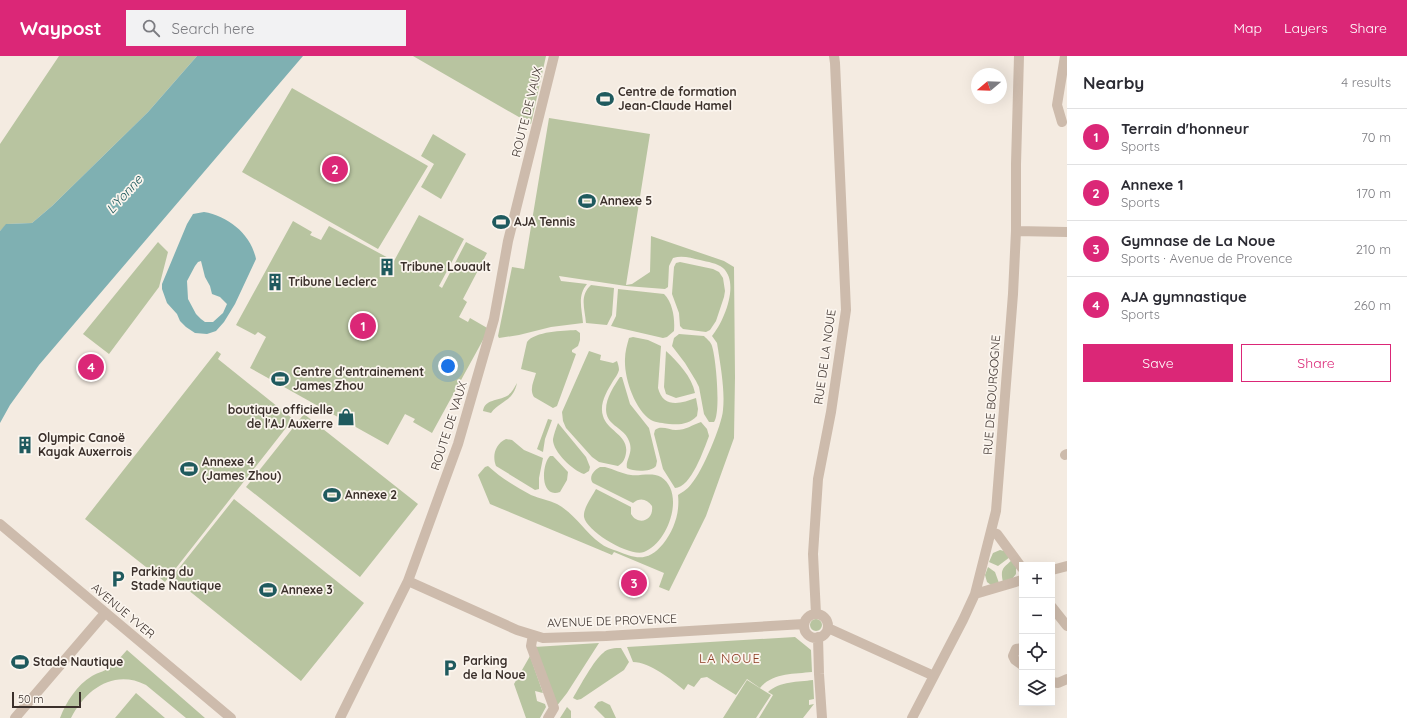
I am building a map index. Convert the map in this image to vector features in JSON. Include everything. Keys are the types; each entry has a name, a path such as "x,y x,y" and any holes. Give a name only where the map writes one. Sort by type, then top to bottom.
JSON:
{"street":[{"name":"ROUTE DE VAUX","path":"340,718 408,581 458,444 487,346 498,300 508,241 554,56"},
{"name":"RUE DE LA NOUE","path":"816,614 813,554 818,479 831,412 846,310 842,198 834,56"},
{"name":"RUE DE BOURGOGNE","path":"912,718 975,594 996,511 1006,400 1016,231 1019,56"},
{"path":"1062,122 1056,105 1065,56"},
{"path":"1016,231 1067,232"},
{"name":"AVENUE YVER","path":"0,524 231,718"},
{"path":"991,532 997,534 1019,564"},
{"path":"1055,569 1067,566"},
{"name":"AVENUE DE PROVENCE","path":"408,581 492,620 543,638 606,636 804,624"},
{"path":"975,594 1019,581"},
{"path":"1055,611 1067,626"},
{"path":"15,718 105,613"},
{"path":"816,614 825,618 828,623 828,628 826,632 818,637 814,637 808,634 804,628 804,624 806,618 816,614"},
{"path":"828,628 934,676"},
{"path":"533,635 531,646 554,708 548,718"},
{"path":"818,637 818,668 822,718"},
{"path":"1019,648 1016,649 1013,656 1019,663"},
{"path":"1055,682 1058,683 1067,679"}],"green space":[{"path":"59,56 197,56 148,112 52,206 32,223 7,224 0,231 0,144"},
{"path":"413,56 546,56 531,124"},
{"path":"292,88 428,166 378,249 242,172"},
{"path":"549,118 650,134 626,285 632,284 650,272 651,236 724,261 734,267 734,438 706,516 669,591 659,587 664,573 614,552 612,555 490,504 478,475 485,467 488,466 525,492 557,504 563,508 604,546 630,556 647,556 652,554 663,544 670,533 677,515 678,495 689,487 701,469 722,417 722,380 717,343 712,336 721,322 730,292 728,275 721,266 686,257 673,258 669,266 668,287 665,289 626,286 559,276 561,281 587,284 581,298 583,323 551,327 519,335 499,338 498,336 512,267 524,269"},
{"path":"433,134 466,154 441,199 421,187 434,164 421,156"},
{"path":"419,215 464,239 439,286 442,288 466,242 487,253 463,299 467,302 459,317 468,322 470,318 489,329 432,433 413,422 415,419 405,414 388,445 250,368 266,337 258,332 255,335 236,325 293,221 312,232 310,235 321,240 329,226 394,261"},
{"path":"158,242 168,252 159,287 109,354 83,334"},
{"path":"680,262 713,269 719,272 723,278 725,291 724,297 716,321 710,330 706,332 683,329 680,326 679,313 672,294 674,267 676,263"},
{"path":"591,285 614,288 612,315 607,325 586,323 584,298 587,289"},
{"path":"618,289 664,294 670,302 673,311 674,331 667,337 663,338 611,326 616,316"},
{"path":"576,330 580,333 580,340 578,346 572,350 572,352 576,354 557,406 553,408 534,397 532,388 536,373 521,369 527,342 531,338 543,334 557,331"},
{"path":"679,334 704,336 709,341 714,352 717,385 717,408 714,422 709,422 704,414 699,387 685,363 672,346 674,338"},
{"path":"633,337 648,340 661,346 658,388 660,394 668,402 673,403 684,402 696,398 698,409 697,416 694,419 681,424 658,422 651,420 640,409 632,393 625,367 625,354 629,338"},
{"name":"Annexe 4 (James Zhou)","path":"217,351 221,354 218,359 293,419 165,582 85,519"},
{"path":"589,351 601,355 600,360 613,363 617,361 619,371 606,393 602,411 605,421 621,437 626,447 624,459 618,466 599,462 592,457 566,428 563,421 562,412"},
{"path":"666,351 680,365 688,376 695,393 676,398 666,394 664,387"},
{"path":"620,377 622,377 630,404 649,428 657,461 654,468 638,471 627,468 627,462 631,449 628,438 608,418 606,406 610,393"},
{"path":"517,383 513,394 491,413 483,411 486,404 489,402 509,395"},
{"name":"Annexe 2","path":"304,414 418,504 360,577 246,487"},
{"path":"548,419 552,420 545,439 543,452 537,449"},
{"path":"701,422 707,429 709,436 704,450 696,467 686,482 675,488 663,469 654,434 655,430 662,428 680,430"},
{"path":"558,423 586,457 590,467 589,471 584,474 574,469 559,455 553,439"},
{"path":"506,439 512,440 524,450 543,458 539,478 539,489 535,490 496,466 494,458 495,451 499,444"},
{"path":"550,456 553,456 568,472 567,480 560,492 553,493 545,486 545,466"},
{"path":"600,467 605,467 624,474 650,474 658,476 668,484 672,494 673,505 671,517 667,529 653,547 644,552 638,553 629,551 601,536 587,523 584,517 585,510 596,489 631,507 631,514 638,520 645,520 651,515 652,511 652,506 646,500 641,499 633,503 593,483 591,476"},
{"name":"Annexe 3","path":"234,499 364,603 301,681 172,577"},
{"path":"1000,550 1004,551 1010,557 998,566 989,562 993,553"},
{"path":"1012,560 1016,567 1016,574 1012,579 1003,582 1002,571"},
{"path":"988,567 995,572 999,583 991,585 987,582 985,575"},
{"path":"814,619 818,619 822,625 818,631 814,631 810,627 810,623"},
{"path":"795,637 811,650 812,672 777,677 771,679 760,688 747,679 736,695 707,677 701,678 694,687 688,684 684,690 653,668 633,662 627,647"},
{"path":"599,643 567,693 556,707 534,647"},
{"path":"621,648 629,662 624,670 581,699 577,700 573,698 599,656 609,649"},
{"path":"127,650 205,718 186,718 146,685 123,679 102,685 85,698 71,718 60,718 65,706 77,689 94,675 110,668"},
{"path":"530,656 543,693 535,691 537,701 545,704 546,707 540,718 526,718 514,684"},
{"path":"747,680 771,695 756,718 723,718"},
{"path":"813,680 814,699 809,700 809,705 814,704 803,718 759,718 773,695 768,692 773,688 789,683"},
{"path":"136,693 165,718 115,718"},
{"path":"602,701 610,705 616,718 605,718 594,707 598,702"},
{"path":"567,707 571,711 571,718 560,718"}],"water":[{"name":"L'Yonne","path":"197,56 303,56 39,365 10,405 0,423 0,231 6,224 32,223 52,206 148,112"},
{"path":"204,212 213,214 230,222 244,234 256,259 235,304 224,322 216,331 207,334 195,333 180,321 177,314 167,303 162,289 162,284 187,224 193,214","holes":["201,261 205,277 212,294 220,297 227,304 223,313 213,322 205,322 201,319 196,314 188,299 187,281 198,262"]}],"place":[{"name":"Centre de formation Jean-Claude Hamel","path":"605,99"},
{"name":"Annexe 1","path":"335,169"},
{"name":"Annexe 5","path":"587,201"},
{"name":"AJA Tennis","path":"501,222"},
{"name":"Tribune Louault","path":"387,267"},
{"name":"Tribune Leclerc","path":"275,282"},
{"name":"Terrain d'honneur","path":"363,326"},
{"name":"AJA gymnastique","path":"91,367"},
{"name":"Centre d'entrainement James Zhou","path":"280,379"},
{"name":"boutique officielle de l'AJ Auxerre","path":"346,417"},
{"name":"Olympic Canoë Kayak Auxerrois","path":"25,445"},
{"name":"Annexe 4 (James Zhou)","path":"189,469"},
{"name":"Annexe 2","path":"332,495"},
{"name":"Parking du Stade Nautique","path":"118,579"},
{"name":"Gymnase de La Noue","path":"634,583"},
{"name":"Annexe 3","path":"268,590"},
{"name":"Stade Nautique","path":"20,662"},
{"name":"Parking de la Noue","path":"450,668"}],"district":[{"name":"LA NOUE","path":"730,658"}]}
